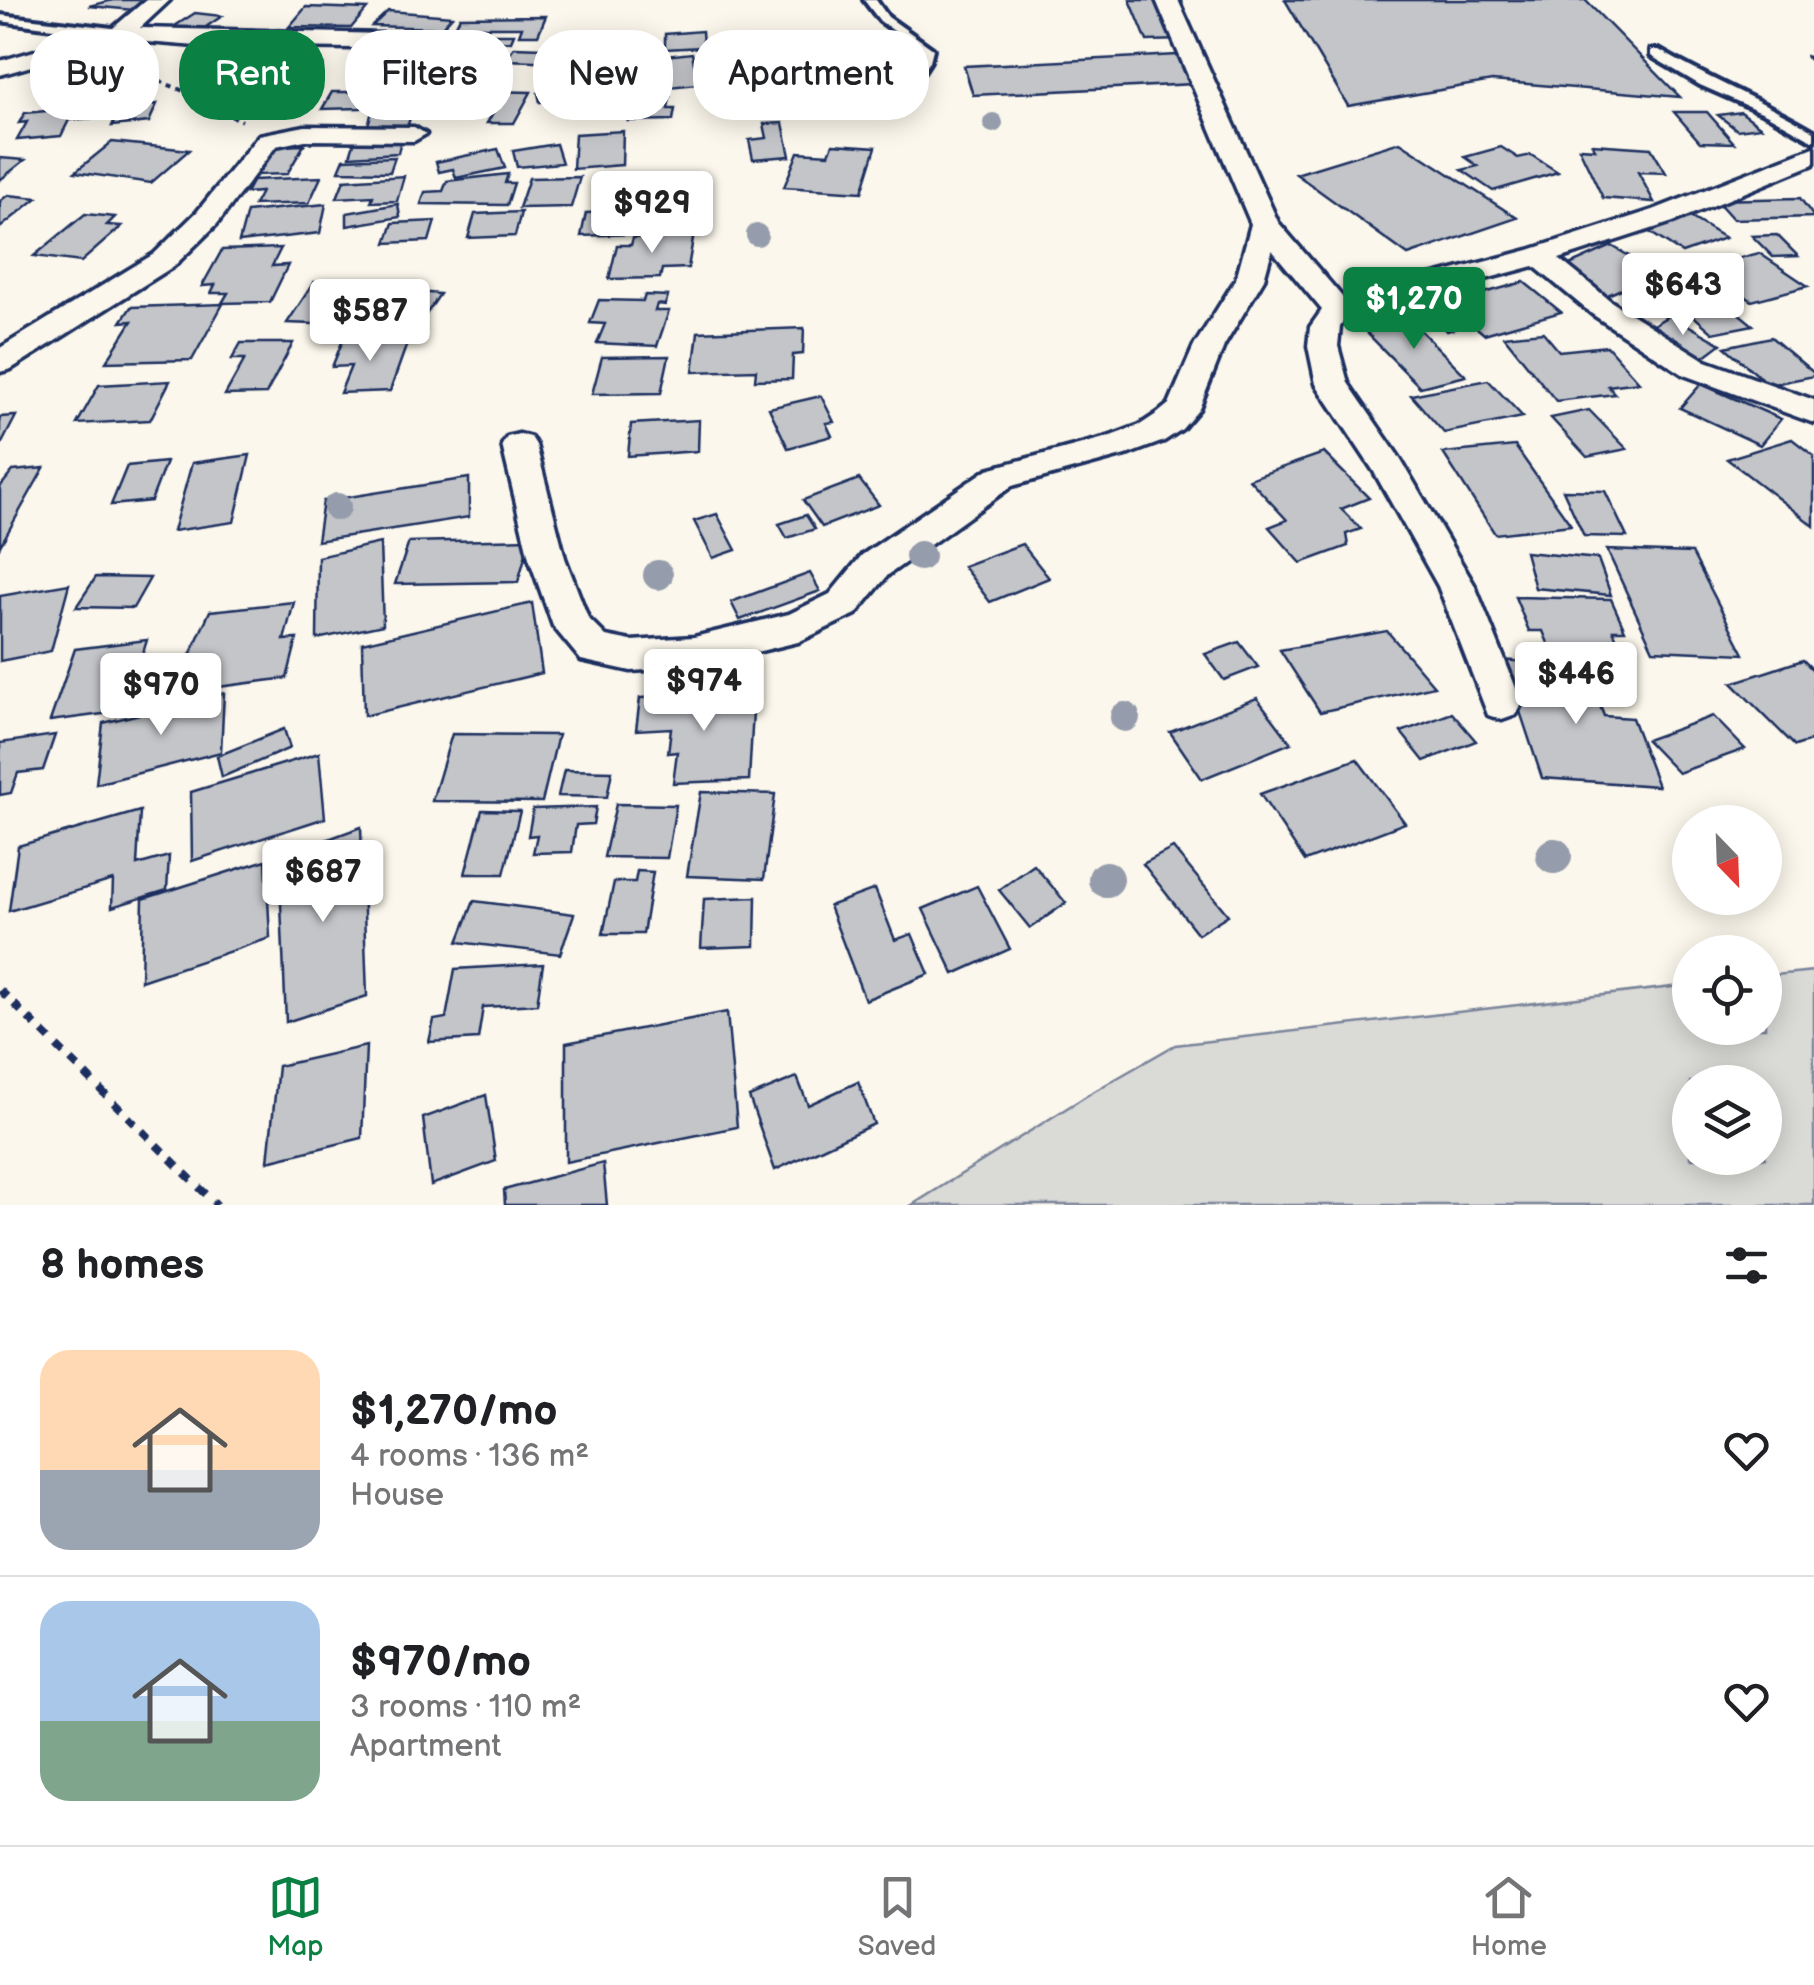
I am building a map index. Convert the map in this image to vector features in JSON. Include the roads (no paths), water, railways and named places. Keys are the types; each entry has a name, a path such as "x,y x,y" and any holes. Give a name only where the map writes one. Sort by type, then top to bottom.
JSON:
{"street":[{"path":"124,30 159,0"},
{"path":"1166,0 1265,224 1337,310"},
{"path":"159,38 345,41"},
{"path":"0,68 30,59"},
{"path":"0,362 164,260 207,218 247,162 272,138 305,133 414,134"},
{"path":"1502,704 1456,586 1387,465 1332,384 1323,346 1325,327 1337,310 1539,256 1663,216 1814,155"},
{"path":"518,445 547,558 572,626 595,649 631,656 694,652 798,627 843,604 875,565 1000,477 1117,446 1152,433 1170,421 1183,409 1209,346 1250,279 1265,224"},
{"path":"1539,256 1602,308 1694,368 1814,412"}],"lane":[{"path":"870,0 884,19 900,30"},
{"path":"0,18 97,30"},
{"path":"1655,53 1814,137"}]}
